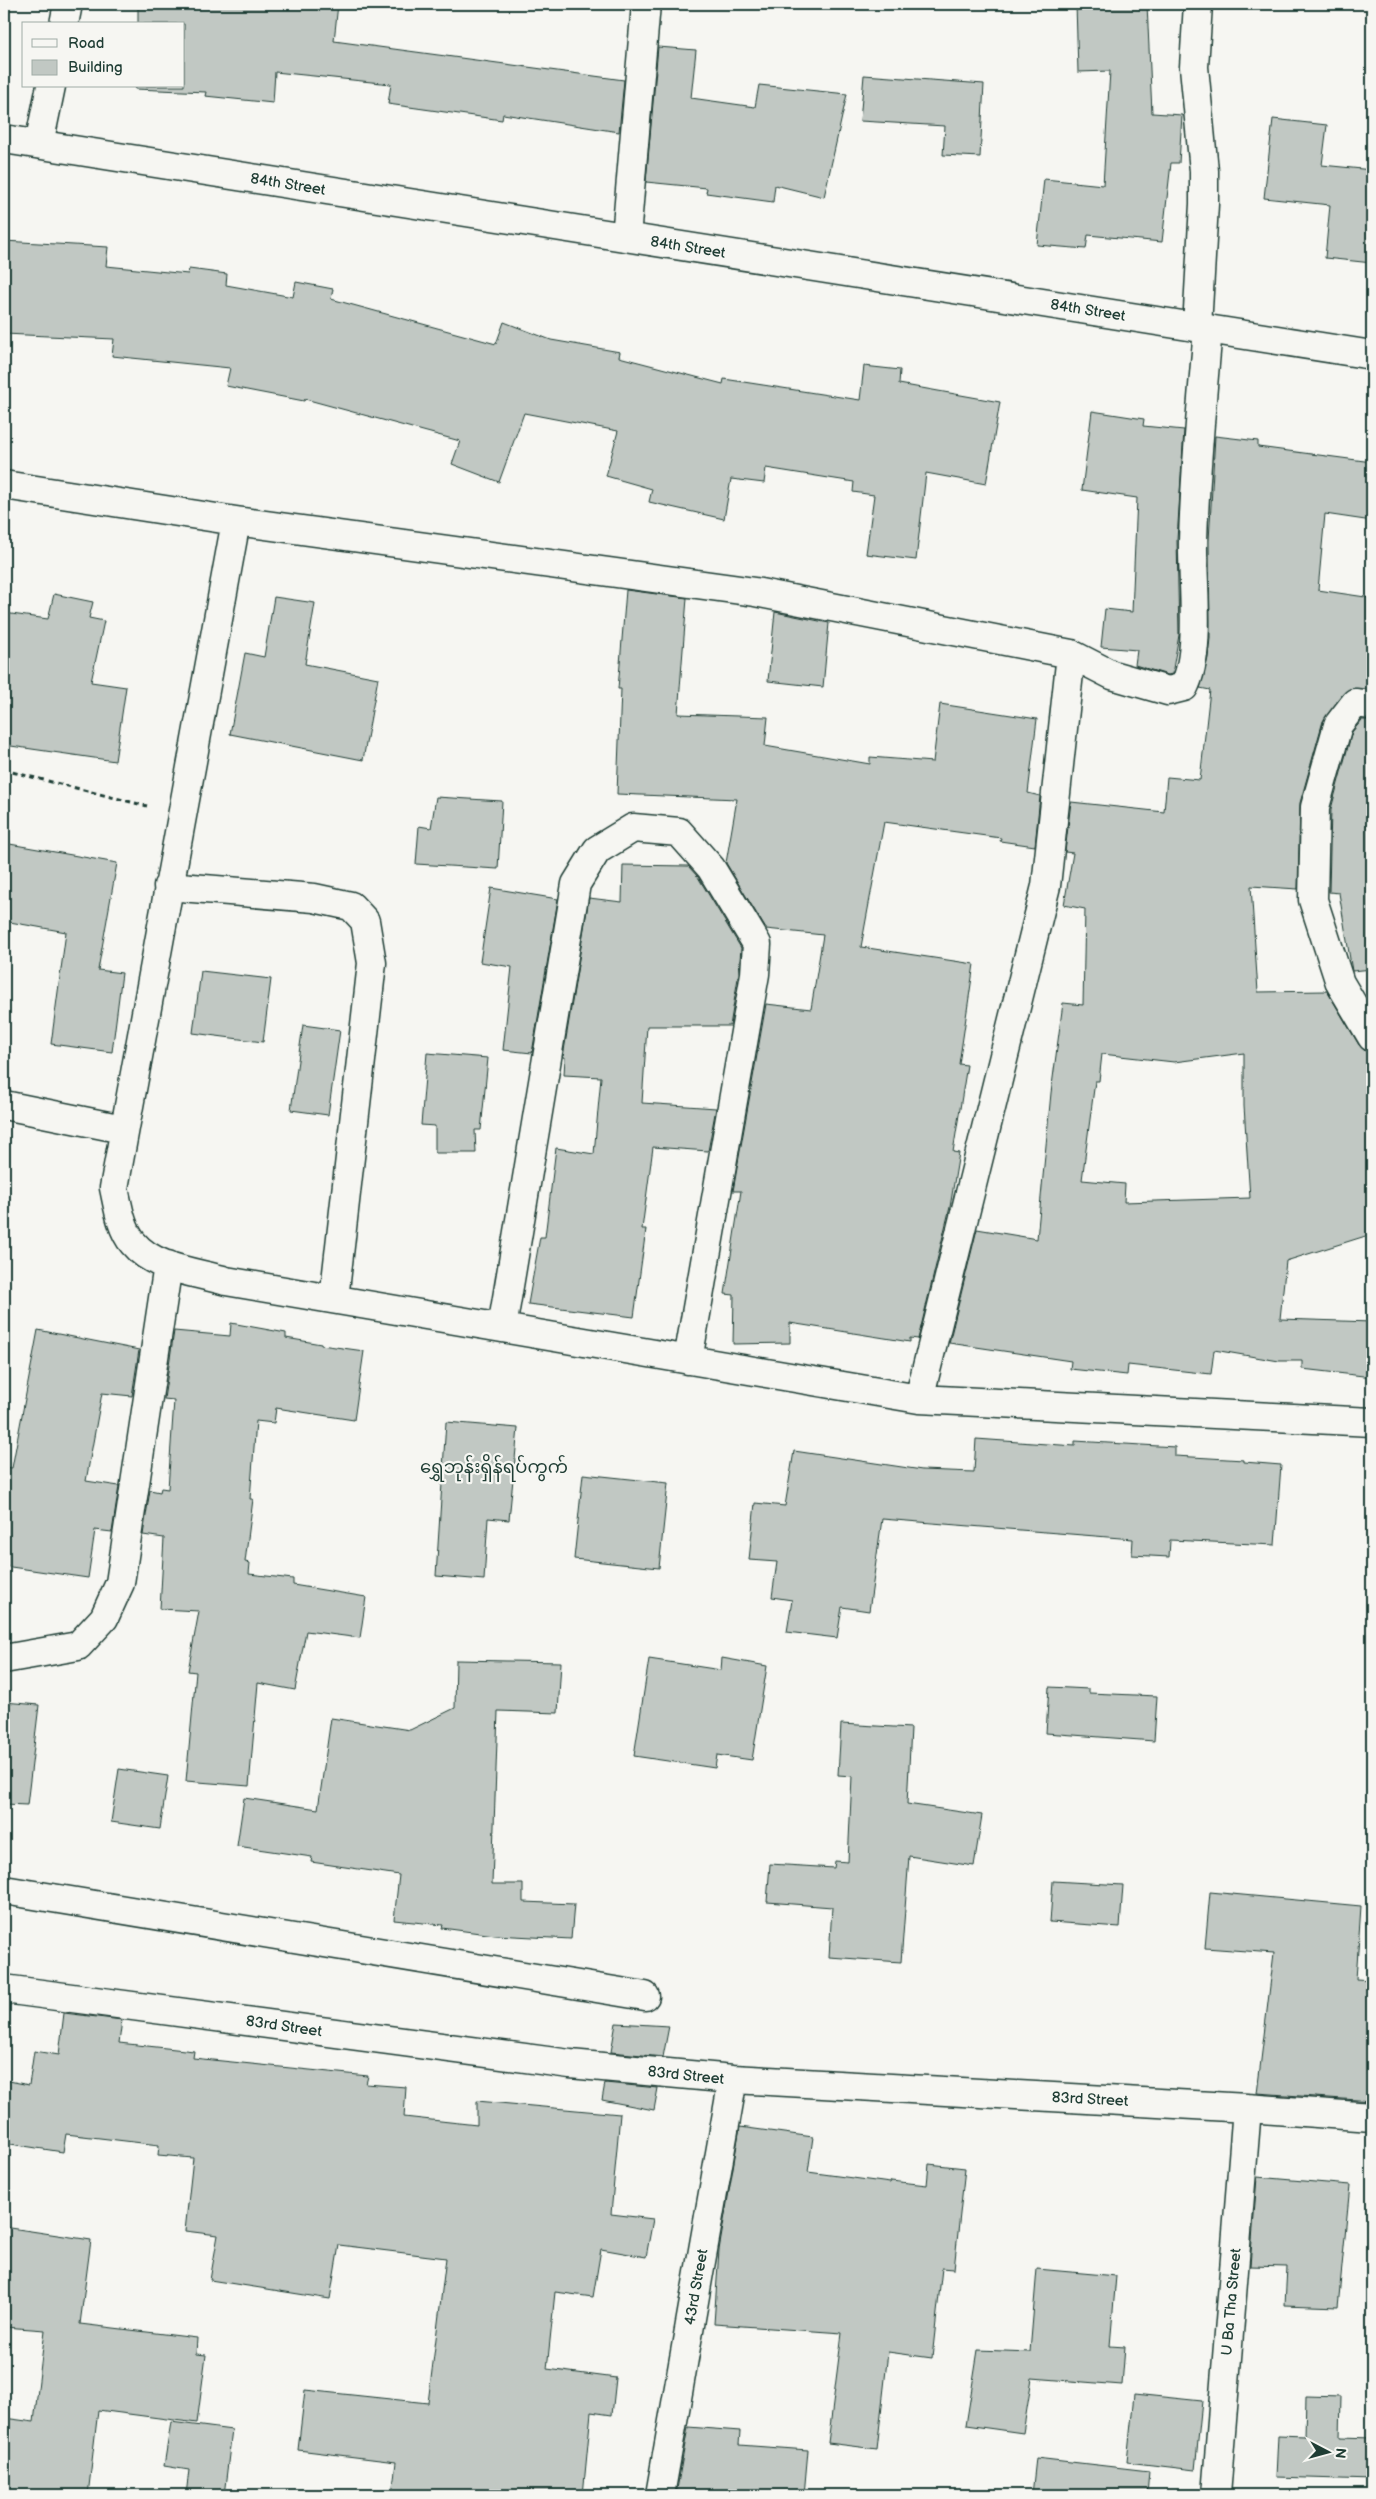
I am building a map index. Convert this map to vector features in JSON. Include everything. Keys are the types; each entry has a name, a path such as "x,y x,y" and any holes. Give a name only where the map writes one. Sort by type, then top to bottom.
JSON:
{"street":[{"path":"64,22 68,4"},
{"path":"626,237 646,4"},
{"path":"4,484 236,521 755,592 1071,654 1112,675 1168,691 1184,687 1191,675 1194,606 1193,542 1202,328 1204,171 1194,67 1198,4"},
{"path":"39,144 51,88"},
{"name":"84th Street","path":"4,139 1372,355"},
{"path":"236,521 123,1129 114,1188 120,1215 133,1243 155,1261 226,1281 919,1399 1372,1422"},
{"path":"919,1399 1046,886 1071,654"},
{"path":"1372,705 1356,702 1338,725 1315,807 1313,900 1340,983 1372,1037"},
{"path":"502,1328 576,884 597,850 633,828 679,832 711,868 758,944 755,974 688,1360"},
{"path":"168,886 314,898 352,906 365,921 372,963 334,1299"},
{"path":"4,1105 123,1129"},
{"path":"4,1659 78,1646 104,1618 120,1583 168,1265"},
{"path":"4,1890 646,1996"},
{"name":"83rd Street","path":"4,1989 570,2064 733,2080 1247,2108 1372,2117"},
{"name":"43rd Street","path":"660,2495 733,2080"},
{"name":"U Ba Tha Street","path":"1216,2495 1247,2108"}],"path":[{"path":"4,770 182,814"}],"building":[{"path":"138,4 338,4 334,41 624,80 619,132 503,114 502,120 388,104 391,84 275,72 273,103 205,96 206,92 135,89 185,88 185,22 138,22"},
{"path":"1076,4 1147,4 1152,113 1182,115 1179,163 1171,163 1162,242 1088,235 1086,249 1037,245 1044,179 1103,185 1110,71 1078,72"},
{"path":"658,47 696,50 691,98 755,107 759,85 847,94 824,197 775,185 773,202 706,193 707,188 646,182"},
{"path":"864,75 984,84 980,157 943,155 945,126 860,121"},
{"path":"1273,119 1327,125 1322,165 1372,170 1372,263 1325,258 1330,205 1264,198"},
{"path":"4,241 108,247 106,266 188,274 189,269 227,274 226,285 293,297 296,282 333,289 331,299 496,344 504,322 551,340 620,352 619,357 723,384 724,379 860,400 864,366 900,370 899,384 1000,402 986,484 926,473 916,560 866,554 874,495 853,492 854,482 766,468 764,483 731,479 724,519 649,502 652,489 606,476 618,431 524,413 499,482 452,464 460,441 305,399 304,401 226,386 230,368 112,356 114,339 4,334"},
{"path":"1092,411 1144,419 1143,426 1184,430 1177,540 1179,635 1172,674 1168,675 1135,665 1137,650 1101,647 1105,609 1132,612 1137,498 1082,490"},
{"path":"1215,436 1258,441 1258,447 1372,462 1372,521 1325,514 1318,590 1372,598 1372,689 1349,689 1323,721 1300,803 1298,889 1251,886 1258,992 1327,991 1359,1045 1365,1051 1372,1053 1372,1234 1286,1261 1280,1319 1372,1322 1372,1377 1302,1369 1302,1361 1279,1361 1214,1350 1211,1374 1128,1365 1127,1375 1070,1369 1071,1361 949,1343 977,1229 1037,1239 1051,1093 1063,1003 1083,1005 1085,909 1064,905 1073,853 1065,852 1071,802 1164,812 1167,777 1200,780 1210,690 1200,688 1208,658 1210,638 1209,541","holes":["1244,1053 1244,1106 1250,1198 1124,1202 1125,1184 1082,1180 1095,1081 1099,1081 1102,1054 1174,1062"]},
{"path":"626,590 687,598 678,714 768,717 765,746 870,764 870,757 933,762 940,704 1037,719 1028,793 1040,796 1035,846 1000,841 1001,838 884,822 861,947 974,964 959,1064 967,1065 953,1152 959,1153 950,1207 918,1339 910,1338 910,1342 790,1323 790,1343 733,1344 734,1295 725,1294 741,1191 733,1191 766,1004 811,1009 823,935 766,929 726,863 737,799 617,794 621,689 618,689"},
{"path":"54,594 93,602 89,618 104,621 91,682 126,687 115,761 4,745 4,613 48,619"},
{"path":"274,597 315,603 305,664 378,678 363,760 230,734 245,653 264,657"},
{"path":"775,612 829,623 823,687 768,681"},
{"path":"1362,720 1372,720 1372,969 1352,971 1339,893 1329,892 1331,809 1352,732"},
{"path":"436,797 502,801 498,869 416,864 419,826 431,828"},
{"path":"4,843 117,863 98,970 122,973 112,1052 51,1044 66,932 4,921"},
{"path":"623,865 688,866 698,877 741,948 730,1026 647,1026 642,1103 716,1108 708,1151 653,1147 642,1229 646,1229 634,1317 528,1304 540,1237 545,1237 556,1148 594,1154 601,1077 564,1075 565,1057 563,1057 589,898 622,902"},
{"path":"491,888 558,899 532,1053 503,1050 512,967 480,962"},
{"path":"201,971 271,979 263,1042 193,1033"},
{"path":"303,1025 340,1030 328,1115 291,1110"},
{"path":"427,1053 488,1058 481,1130 475,1130 476,1153 435,1153 435,1126 421,1125"},
{"path":"231,1323 286,1333 286,1338 364,1351 354,1420 276,1408 274,1423 256,1421 250,1499 253,1499 245,1562 250,1563 249,1574 293,1579 293,1585 366,1597 360,1638 306,1631 295,1690 258,1683 249,1786 186,1781 196,1672 188,1671 199,1611 160,1609 164,1538 143,1535 150,1490 160,1492 161,1488 168,1489 174,1400 164,1399 174,1331 230,1336"},
{"path":"38,1330 139,1350 132,1396 102,1393 86,1481 119,1486 112,1532 95,1530 88,1578 4,1566 4,1467 12,1468"},
{"path":"446,1422 518,1428 509,1520 488,1518 484,1580 436,1576"},
{"path":"976,1439 1075,1446 1075,1441 1175,1447 1175,1456 1244,1460 1244,1462 1281,1465 1275,1545 1170,1540 1169,1557 1132,1555 1133,1539 882,1519 869,1611 842,1607 837,1638 787,1632 792,1600 772,1597 777,1562 749,1560 755,1503 785,1506 794,1451 922,1470 974,1472"},
{"path":"583,1474 668,1483 659,1568 574,1559"},
{"path":"722,1658 767,1666 752,1760 717,1755 715,1768 634,1756 649,1659 721,1670"},
{"path":"456,1660 561,1662 558,1713 498,1711 492,1884 523,1884 523,1902 574,1904 571,1939 495,1935 442,1928 443,1925 394,1920 399,1875 311,1862 312,1857 237,1846 244,1798 318,1809 331,1718 410,1730 455,1708"},
{"path":"1049,1687 1089,1689 1089,1693 1157,1696 1154,1741 1046,1733"},
{"path":"4,1702 39,1705 27,1805 4,1804"},
{"path":"841,1724 911,1728 907,1804 982,1815 974,1866 909,1856 901,1962 829,1957 832,1907 767,1902 770,1864 834,1868 835,1861 848,1862 852,1776 838,1775"},
{"path":"119,1769 168,1776 160,1829 111,1822"},
{"path":"1053,1881 1123,1885 1120,1927 1050,1922"},
{"path":"1210,1892 1361,1906 1356,1979 1372,1980 1372,2101 1257,2093 1274,1953 1205,1948"},
{"path":"64,2013 122,2020 119,2043 194,2051 193,2058 368,2076 366,2084 406,2087 404,2117 477,2125 477,2101 620,2114 611,2214 653,2219 646,2257 601,2249 593,2297 555,2292 547,2369 616,2378 612,2415 591,2412 583,2495 392,2495 396,2462 298,2450 305,2390 428,2403 446,2258 339,2245 330,2299 210,2280 218,2235 185,2231 193,2158 158,2155 159,2145 66,2134 63,2152 4,2143 4,2080 29,2085 34,2051 59,2055"},
{"path":"616,2023 669,2026 663,2057 611,2052"},
{"path":"605,2083 658,2088 654,2110 602,2100"},
{"path":"740,2127 813,2137 808,2172 890,2183 891,2181 927,2185 929,2164 965,2168 954,2269 942,2268 932,2358 888,2352 877,2449 828,2443 842,2333 714,2324 719,2250"},
{"path":"1257,2177 1350,2185 1338,2307 1285,2305 1287,2267 1250,2266"},
{"path":"4,2227 91,2240 80,2324 197,2338 196,2354 206,2355 197,2423 98,2410 88,2495 4,2495 4,2418 34,2422 45,2330 4,2327"},
{"path":"1037,2269 1116,2276 1110,2346 1125,2347 1122,2385 1032,2378 1023,2433 966,2425 978,2350 1030,2352"},
{"path":"1134,2394 1202,2401 1195,2470 1127,2462"},
{"path":"1306,2396 1341,2397 1340,2437 1372,2438 1372,2480 1276,2477 1278,2435 1305,2436"},
{"path":"171,2422 232,2430 224,2495 186,2495 189,2470 164,2466"},
{"path":"688,2427 740,2431 739,2445 808,2450 804,2495 676,2495"},
{"path":"1036,2458 1149,2471 1147,2495 1032,2495"}],"district":[{"name":"ရွှေဘုန်းရှိန်ရပ်ကွက်","path":"494,1467"}]}
